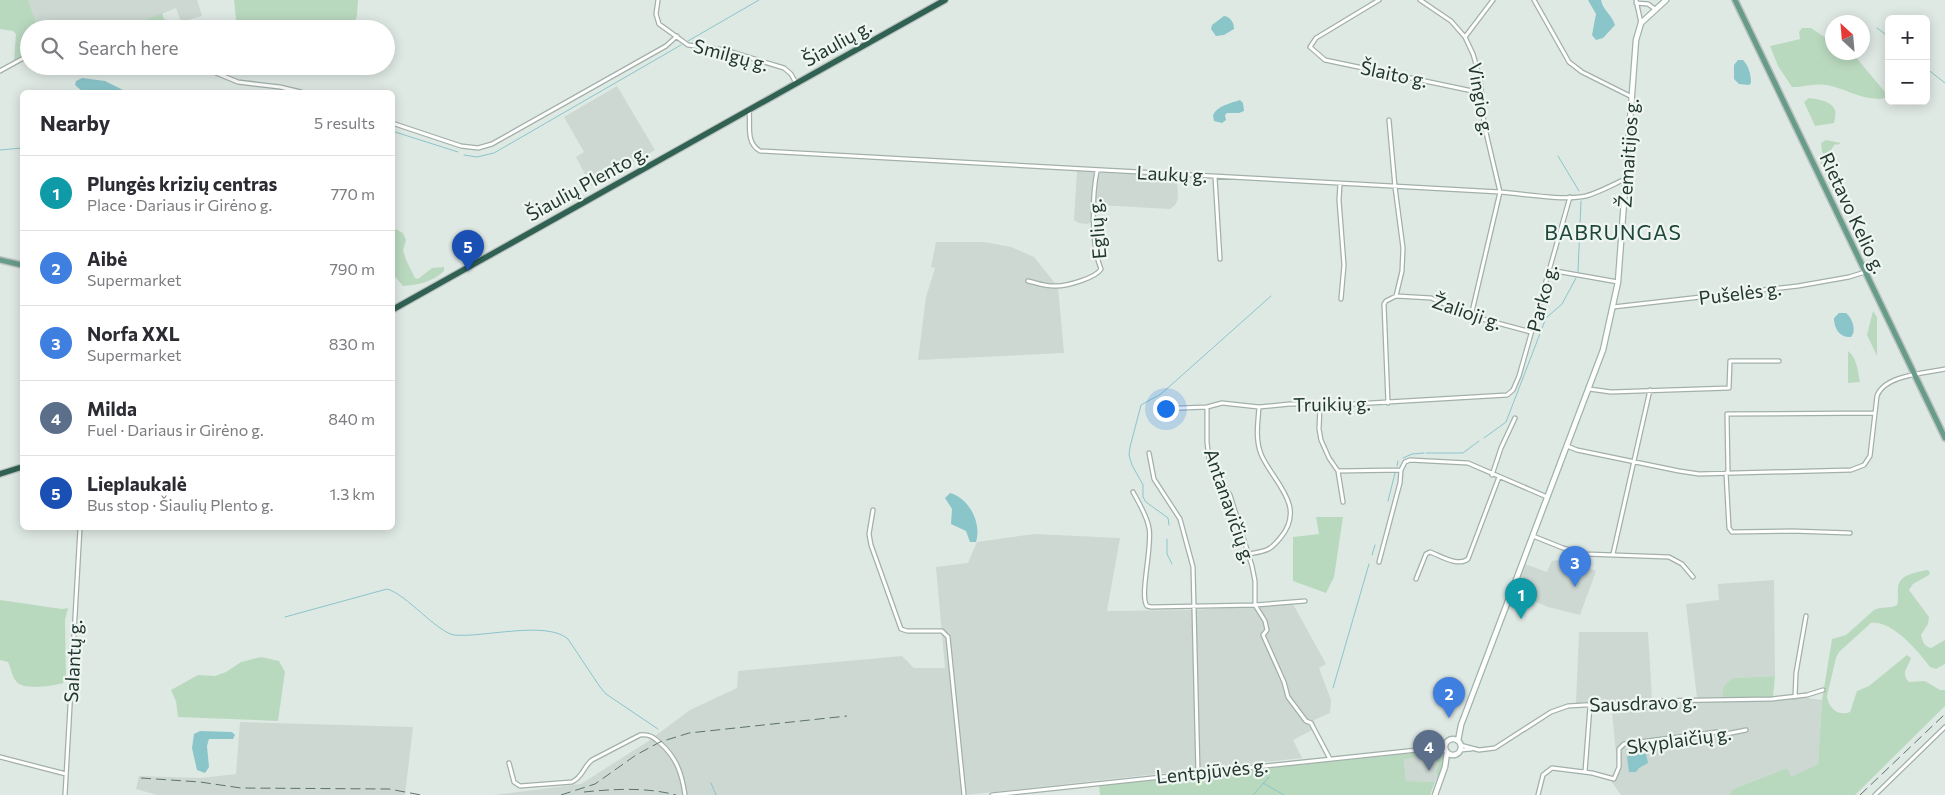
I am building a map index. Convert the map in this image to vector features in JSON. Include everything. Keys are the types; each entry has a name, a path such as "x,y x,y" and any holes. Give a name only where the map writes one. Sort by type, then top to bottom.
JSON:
{"highway":[{"name":"Šiaulių g.","path":"796,83 945,0"},
{"name":"Šiaulių Plento g.","path":"395,308 796,83"},
{"path":"0,474 20,467"}],"main road":[{"path":"1641,23 1666,0"},
{"name":"Rietavo Kelio g.","path":"1735,0 1945,438"},
{"name":"Žemaitijos g.","path":"1458,744 1460,726 1603,350 1618,282 1636,40 1641,23"},
{"path":"0,260 20,265"},
{"path":"1435,795 1445,767 1458,744 1446,744 1445,767"},
{"path":"1446,751 1453,754"}],"street":[{"name":"Smilgų g.","path":"658,0 656,14 659,24 688,45 724,50 784,68 796,83"},
{"name":"Šlaito g.","path":"1379,0 1316,38 1310,47 1324,60 1482,92"},
{"name":"Vingio g.","path":"1420,0 1451,21 1465,37 1477,66 1482,92 1484,124 1500,192"},
{"path":"1465,37 1493,0"},
{"path":"1534,0 1569,62 1589,76 1632,98"},
{"path":"1636,2 1648,4 1655,9"},
{"name":"Žemaitijos g.","path":"1636,2 1641,23"},
{"path":"395,124 461,146 478,148 492,144 666,46 677,36"},
{"path":"0,71 20,60"},
{"path":"221,75 238,82 293,90"},
{"name":"Laukų g.","path":"748,110 749,137 755,148 760,152 1570,197 1599,192 1626,178"},
{"path":"1388,403 1384,304 1396,296 1402,271 1403,248 1394,187 1389,120"},
{"name":"Eglių g.","path":"1028,281 1056,286 1093,277 1098,274 1101,269 1095,250 1094,206 1097,171"},
{"path":"1215,177 1220,260"},
{"path":"1340,184 1339,208 1344,265 1341,299"},
{"path":"1471,316 1500,192"},
{"name":"Parko g.","path":"1507,395 1512,390 1519,376 1570,197"},
{"path":"1550,270 1618,282"},
{"name":"Pušelės g.","path":"1613,308 1798,286 1849,277 1864,272"},
{"name":"Žalioji g.","path":"1396,296 1431,298 1471,316 1531,332"},
{"path":"1589,389 1611,392 1728,388 1730,361 1779,361"},
{"path":"1567,446 1635,462 1699,474 1845,470 1858,468 1864,465 1872,450 1877,396 1882,388 1893,381 1945,369"},
{"path":"1613,554 1650,390"},
{"name":"Truikių g.","path":"1157,409 1207,406 1222,403 1259,407 1290,404 1320,406 1507,395"},
{"name":"Antanavičių g.","path":"1207,406 1209,458 1213,469 1230,495 1249,554 1255,581 1255,605"},
{"path":"1320,406 1319,429 1321,440 1329,458 1338,471 1343,502"},
{"path":"1249,554 1268,551 1287,530 1290,515 1288,500 1261,454 1258,444 1259,407"},
{"path":"1850,533 1792,531 1734,533 1730,531 1727,473 1727,414 1875,414"},
{"path":"1492,475 1501,448 1515,418"},
{"path":"1149,453 1154,479 1175,509 1193,567 1198,773"},
{"path":"1379,562 1400,483 1401,470 1405,462 1410,460 1460,462 1475,466 1492,475 1548,497"},
{"path":"1338,471 1401,470"},
{"path":"1416,579 1426,554 1430,552 1458,563 1468,560 1499,477"},
{"path":"1133,492 1150,528 1144,602 1151,608 1255,605 1305,601"},
{"path":"873,510 868,534 901,629 907,631 942,631 948,637 964,795"},
{"name":"Salantų g.","path":"65,795 80,530"},
{"path":"1533,536 1563,548 1585,554 1669,556 1682,564 1693,577"},
{"path":"1255,605 1265,621 1267,630 1263,636 1284,682 1288,697 1306,721 1311,723 1330,759"},
{"path":"1795,697 1796,673 1806,616"},
{"name":"Sausdravo g.","path":"1458,744 1485,750 1498,747 1551,712 1561,707 1572,705 1590,706 1651,701 1684,702 1795,697 1823,690"},
{"path":"1585,772 1590,706"},
{"path":"1875,795 1945,727"},
{"name":"Skyplaičių g.","path":"1538,795 1540,783 1547,771 1558,768 1614,779 1618,768 1619,749 1627,743 1717,732 1721,735 1746,730"},
{"path":"509,763 514,782 520,786 572,782 579,779 588,763 592,760 640,735 648,734 653,736 673,756 680,772 685,795"},
{"name":"Lentpjūvės g.","path":"992,795 1431,748 1446,744"},
{"name":"Lentpjūvės g.","path":"1431,748 1446,751"},
{"path":"0,757 66,774"}],"shaded area":[{"path":"28,0 197,0 202,16 180,20 176,8 147,20 35,20"},
{"path":"617,86 655,150 591,186 576,157 584,152 564,117"},
{"path":"1077,171 1177,177 1178,199 1170,209 1097,205 1096,221 1086,224 1079,223 1074,220"},
{"path":"936,242 984,242 1011,247 1034,257 1058,287 1064,353 918,360 926,297 935,268 931,267"},
{"path":"1034,534 1120,538 1107,611 1191,610 1293,604 1326,664 1319,668 1331,700 1330,713 1314,720 1316,728 1293,740 1302,758 966,795 493,795 581,784 647,742 690,710 737,688 738,671 902,656 914,668 945,668 936,567 968,563 977,542"},
{"path":"1567,560 1596,571 1580,615 1548,607 1514,592 1525,564 1547,572 1552,561"},
{"path":"1774,580 1775,676 1733,678 1723,698 1793,696 1822,700 1818,764 1790,778 1787,768 1733,789 1729,795 1621,795 1611,781 1617,769 1617,763 1611,702 1576,703 1579,632 1648,632 1652,698 1697,698 1686,604 1719,600 1718,584"},
{"path":"240,722 413,727 405,795 157,795 136,789 139,776 201,778 236,774"},
{"path":"1422,752 1422,757 1439,763 1436,773 1438,777 1435,782 1406,781 1404,758 1415,757 1415,753"}],"green space":[{"path":"0,0 28,0 35,20 20,20 20,58 14,61 16,34 13,31 0,29"},
{"path":"234,0 358,0 356,20 236,20"},
{"path":"162,13 164,19 167,20 146,20"},
{"path":"1802,28 1811,28 1825,37 1825,60 1858,60 1885,92 1885,98 1874,99 1827,85 1792,87 1778,66 1770,46 1800,39 1799,32"},
{"path":"1809,98 1831,104 1835,110 1834,123 1815,126 1804,102"},
{"path":"1826,140 1841,143 1835,144 1829,153 1833,153 1837,183 1843,188 1834,194 1820,161 1827,158 1822,152 1821,143"},
{"path":"395,229 403,233 406,240 403,250 415,278 418,279 432,268 444,267 444,271 435,278 414,285 403,286 395,276"},
{"path":"1873,311 1877,317 1877,356 1867,335"},
{"path":"1848,351 1855,361 1860,382 1848,383"},
{"path":"1316,517 1343,517 1334,577 1326,593 1293,581 1293,537 1319,534"},
{"path":"1927,570 1930,572 1929,575 1913,584 1909,590 1929,617 1928,624 1921,635 1924,643 1931,648 1945,640 1945,664 1936,669 1930,667 1912,645 1896,631 1879,623 1871,623 1839,652 1827,696 1829,704 1834,710 1841,713 1850,712 1857,691 1869,686 1907,655 1911,658 1905,673 1906,679 1909,682 1925,681 1940,690 1945,690 1945,706 1855,795 1729,795 1733,789 1787,768 1791,777 1818,764 1822,700 1832,639 1846,635 1874,610 1897,605 1898,588 1901,580 1913,573"},
{"path":"0,600 62,609 68,608 65,620 66,676 63,683 45,686 24,686 15,679 8,662 0,660"},
{"path":"261,657 279,661 285,672 278,721 178,717 176,701 171,690 198,675 215,676 226,672 241,662"},
{"path":"1775,676 1773,697 1722,698 1724,686 1733,678"},
{"path":"1442,751 1445,754 1445,759 1438,777 1436,773 1439,763 1422,757 1422,752"},
{"path":"1415,753 1415,757 1404,759 1406,781 1435,782 1430,795 1100,795 1099,785"}],"water":[{"path":"1588,0 1601,0 1615,25 1603,38 1596,40 1592,35 1596,14"},
{"path":"1224,16 1232,21 1234,29 1224,35 1216,36 1211,29 1212,25"},
{"path":"1738,60 1743,60 1748,68 1751,80 1749,85 1739,84 1734,79 1734,65"},
{"path":"82,78 105,81 123,90 81,90 75,85 76,81"},
{"path":"1240,100 1243,103 1244,111 1227,113 1225,115 1226,120 1222,123 1214,121 1213,115 1218,109"},
{"path":"1839,313 1846,313 1852,321 1854,331 1851,337 1844,336 1836,329 1834,318"},
{"path":"950,493 963,500 972,512 977,527 976,542 970,542 966,531 951,524 952,509 945,498"},
{"path":"200,731 232,732 235,735 233,739 209,739 207,746 209,767 205,773 197,770 192,748 194,734"},
{"path":"1643,752 1646,754 1648,763 1636,772 1629,772 1627,757"}],"waterway":[{"path":"688,41 759,0"},
{"path":"1877,28 1885,34"},
{"path":"464,155 477,157 494,153 681,45"},
{"path":"1930,71 1945,83"},
{"path":"395,132 458,152"},
{"path":"0,150 20,148"},
{"path":"1558,156 1579,191"},
{"path":"1578,272 1581,201"},
{"path":"1484,438 1506,422 1546,318 1562,304 1576,278"},
{"path":"1169,525 1168,518 1146,502 1143,497 1143,485 1132,465 1129,455 1141,405 1161,394 1271,296"},
{"path":"1426,453 1463,453 1479,441"},
{"path":"1403,458 1412,454 1424,453"},
{"path":"1397,466 1398,461"},
{"path":"1388,501 1395,473"},
{"path":"1167,539 1167,554 1172,564"},
{"path":"1372,555 1375,545"},
{"path":"1333,688 1369,564"},
{"path":"285,617 387,589 395,592 439,627 454,635 530,630 558,633 568,639 606,694 658,729"},
{"path":"1253,795 1269,777"},
{"path":"711,783 716,795"},
{"path":"1263,783 1284,795"}],"railway":[{"path":"1860,795 1945,714"},
{"path":"561,795 595,784 636,755 660,742 689,733 847,716"},
{"path":"141,778 200,782 241,788 389,789 421,795"},
{"path":"584,792 642,790 676,795"}],"place":[{"name":"Lieplaukalė","path":"468,271"},
{"name":"Norfa XXL","path":"1575,587"},
{"name":"Plungės krizių centras","path":"1521,619"},
{"name":"Aibė","path":"1449,718"},
{"name":"Milda","path":"1429,771"}],"district":[{"name":"BABRUNGAS","path":"1613,233"}]}
